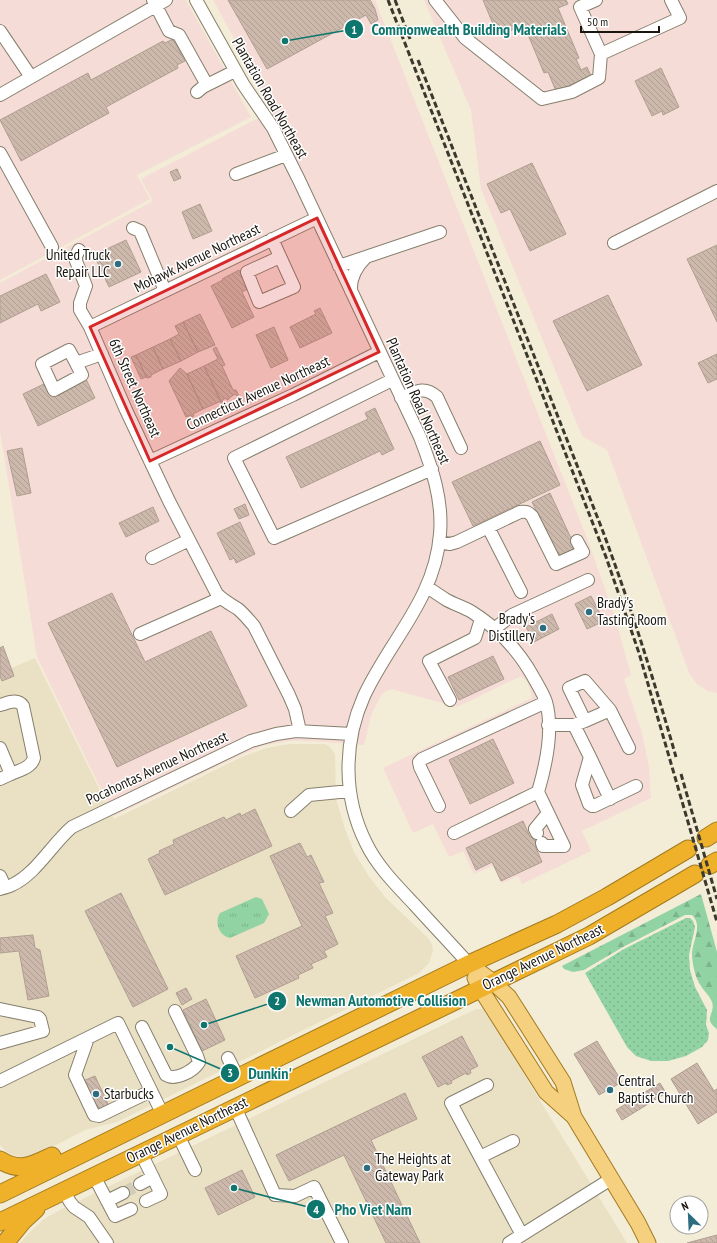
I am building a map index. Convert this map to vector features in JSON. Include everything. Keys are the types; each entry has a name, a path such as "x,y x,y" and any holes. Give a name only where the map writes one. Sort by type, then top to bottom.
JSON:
{"highway":[{"name":"Orange Avenue Northeast","path":"0,1194 469,964 557,924 607,897 688,849"},
{"name":"Orange Avenue Northeast","path":"0,1222 486,984 589,936 695,874"},
{"path":"0,1160 13,1166 23,1167 33,1165 85,1140 124,1134"},
{"path":"5,1243 23,1221 48,1198"}],"main road":[{"path":"469,964 486,984 546,1092 574,1117"},
{"path":"486,984 509,997 563,1082 574,1117 638,1223 648,1243"}],"street":[{"name":"Plantation Road Northeast","path":"196,0 235,71 272,128 286,155 420,437 432,468 440,511 440,533 434,569 427,587 415,610 364,696 354,723 348,770 353,807 359,828 377,862 389,878 469,964"},
{"path":"435,0 465,38 542,99 572,92 599,78 601,54 580,7 596,0"},
{"path":"601,54 680,18 671,0"},
{"path":"0,95 159,2 169,31 179,35 207,85"},
{"path":"0,31 31,77"},
{"path":"197,92 207,85 235,71"},
{"path":"0,153 52,247"},
{"path":"236,174 286,155"},
{"path":"614,243 717,191"},
{"name":"Mohawk Avenue Northeast","path":"90,328 317,218"},
{"path":"133,228 140,231 165,291"},
{"path":"339,266 440,232"},
{"path":"272,239 280,257"},
{"name":"6th Street Northeast","path":"79,250 76,256 76,261 86,286 79,307 80,310 90,328 150,461 189,540 217,594 221,598"},
{"path":"351,291 352,278 358,266 366,257"},
{"name":"Connecticut Avenue Northeast","path":"150,461 293,395 379,352"},
{"path":"76,362 102,354"},
{"path":"392,380 234,458 274,538 432,468"},
{"path":"401,398 420,390 432,392 437,397 462,448"},
{"path":"439,542 450,544 520,512 528,512 532,516 556,564 583,552 577,541"},
{"path":"488,527 521,592"},
{"path":"152,558 189,540"},
{"path":"494,629 512,615 588,580"},
{"path":"427,587 445,599 471,612 494,629 513,647 527,665 546,702 548,725 546,762 538,792 564,846 543,846 539,838 535,829 548,813"},
{"path":"140,634 221,598 246,617 254,626 289,695 295,709 300,731"},
{"path":"450,700 429,661 475,638 481,619"},
{"path":"610,799 590,757 570,688 585,681 610,710 629,748"},
{"path":"0,705 16,701 23,706 34,758 33,762 29,766 6,776 0,748"},
{"path":"439,806 420,767 419,762 422,759 546,702"},
{"path":"548,725 580,723 610,710"},
{"name":"Pocahontas Avenue Northeast","path":"2,888 12,885 23,878 33,869 62,835 83,821 252,741 276,734 300,731 352,734"},
{"path":"590,757 582,785 589,804 592,806 636,786"},
{"path":"291,811 308,795 350,791"},
{"path":"454,833 538,792"},
{"path":"0,876 2,888"},
{"path":"0,1009 38,1017 40,1019 43,1031 0,1044"},
{"path":"142,1027 166,1075 168,1077 174,1077 186,1073 196,1067 199,1062 175,1011"},
{"path":"0,1081 118,1023 163,1115"},
{"path":"88,1038 75,1075 94,1115 99,1116 150,1087 166,1075"},
{"path":"228,1058 238,1078"},
{"path":"487,1085 451,1103 522,1234"},
{"path":"235,1107 275,1195 294,1196 314,1187 342,1243"},
{"path":"178,1135 194,1170"},
{"path":"480,1157 513,1141"},
{"path":"141,1153 161,1194 146,1201"},
{"path":"94,1176 115,1216 131,1209"},
{"path":"140,1184 153,1178"},
{"path":"509,1243 611,1179"},
{"path":"64,1191 74,1208 89,1217 107,1243"},
{"path":"107,1201 123,1193"}],"highlighted area":[{"path":"317,218 379,352 150,461 90,327"}],"shaded area":[{"path":"0,0 186,0 251,117 137,175 150,199 0,280"},
{"path":"213,0 375,0 590,546 616,621 631,675 624,679 642,733 649,767 651,798 582,831 591,851 522,884 518,876 502,883 493,866 474,874 463,851 449,857 433,824 413,833 383,768 532,698 527,682 521,676 457,707 391,689 383,693 377,703 371,716 364,745 312,741 289,741 265,745 243,754 114,816 37,657 0,431 0,283 153,201 141,179 272,111 261,87"},
{"path":"424,0 717,0 717,693 708,691 697,684 690,675 607,450 582,436 481,189 471,110"},
{"path":"35,658 114,819 244,756 267,748 289,744 325,744 329,746 335,754 336,799 354,852 368,875 385,897 428,938 432,944 433,950 429,963 419,973 117,1122 85,1130 35,1156 25,1158 7,1152 0,1145 0,673"},
{"path":"476,1009 483,1009 489,1017 627,1243 20,1243 44,1219 62,1209"}],"green space":[{"path":"701,894 717,952 717,1029 710,1022 713,1006 712,1002 699,983 694,970 692,953 697,923 692,915 685,915 623,947 584,970 573,972 564,969 562,966"},
{"path":"256,897 262,899 269,914 264,923 230,938 223,935 220,932 217,920 220,913"},
{"path":"686,918 690,918 693,921 695,927 689,955 690,970 695,987 707,1010 706,1025 709,1033 708,1040 702,1047 686,1056 668,1061 651,1061 636,1056 627,1047 585,973 624,949"}],"building":[{"path":"228,0 370,0 375,9 378,20 371,24 366,15 267,69"},
{"path":"483,0 566,0 568,4 558,8 579,58 576,59 581,70 587,67 591,76 556,91 548,72 544,73 524,25 498,36"},
{"path":"173,39 185,61 177,65 178,68 106,107 109,113 21,161 0,120 88,73 91,80 163,41 165,43"},
{"path":"661,68 679,107 663,115 662,111 652,116 635,81"},
{"path":"532,163 566,234 530,251 510,209 501,213 487,184"},
{"path":"177,169 181,178 174,181 170,172"},
{"path":"200,204 212,231 193,239 182,212"},
{"name":"United Truck Repair LLC","path":"126,240 141,272 109,287 94,255"},
{"path":"717,245 717,322 687,259"},
{"path":"239,270 248,289 242,292 254,317 232,328 211,286"},
{"path":"46,274 60,302 41,311 38,304 0,323 0,296"},
{"path":"608,295 642,365 587,391 553,321"},
{"path":"320,308 332,333 300,348 290,327 316,314 314,311"},
{"path":"200,314 215,345 198,352 183,322"},
{"path":"183,322 198,352 181,361 170,339 179,334 175,326"},
{"path":"274,327 288,360 271,368 256,335"},
{"path":"170,339 181,361 163,369 153,347"},
{"path":"153,347 163,369 147,378 136,355"},
{"path":"216,347 225,365 222,366 233,390 236,390 239,396 235,394 227,400 226,398 222,400 224,404 222,405 204,366 218,359 213,349"},
{"path":"717,354 717,379 708,383 698,363"},
{"path":"136,355 146,377 141,379 131,357"},
{"path":"204,366 221,401 203,409 187,374"},
{"path":"180,368 187,374 203,409 193,414 194,416 192,417 191,415 186,417 169,381"},
{"path":"86,379 95,398 38,426 23,394 46,383"},
{"path":"375,408 394,449 382,455 380,451 301,488 286,457 368,419 365,413"},
{"path":"540,441 560,485 473,526 452,482"},
{"path":"22,448 31,493 17,496 7,451"},
{"path":"550,493 577,551 560,559 532,502"},
{"path":"245,504 249,515 239,519 234,509"},
{"path":"153,507 159,521 126,537 119,523"},
{"path":"240,522 255,554 236,563 234,558 230,560 217,533"},
{"path":"112,593 145,662 211,631 247,706 117,767 48,623"},
{"name":"Brady's Tasting Room","path":"591,596 604,621 587,629 575,604"},
{"name":"Brady's Distillery","path":"552,614 559,629 534,642 526,627"},
{"path":"3,646 14,676 2,681 0,676 0,648"},
{"path":"493,656 504,679 459,700 448,677"},
{"path":"493,739 514,783 470,804 449,760"},
{"path":"255,809 272,846 165,895 148,859 160,853 159,851 174,844 173,840 224,817 226,820 240,813 241,816"},
{"path":"523,821 530,837 539,832 544,842 535,846 542,862 501,881 492,862 476,870 466,848"},
{"path":"300,843 307,857 311,855 324,882 319,883 333,913 325,916 338,944 324,951 327,957 311,964 313,968 298,975 299,978 255,998 236,956 302,926 270,856"},
{"path":"121,893 168,989 133,1007 85,911"},
{"path":"33,935 35,948 40,950 49,996 28,1000 19,951 0,953 0,938"},
{"path":"186,988 192,999 182,1005 176,993"},
{"path":"206,999 225,1040 202,1051 183,1010"},
{"path":"462,1036 478,1066 470,1070 471,1073 467,1075 466,1073 451,1081 452,1083 447,1085 446,1083 438,1087 422,1057"},
{"path":"597,1041 622,1082 599,1095 574,1054"},
{"path":"697,1063 714,1091 717,1089 717,1112 698,1124 671,1079"},
{"name":"Starbucks","path":"95,1076 109,1106 98,1111 83,1081"},
{"path":"660,1083 666,1093 622,1120 616,1110"},
{"name":"The Heights at Gateway Park","path":"405,1093 417,1119 371,1140 420,1243 386,1243 344,1155 289,1181 276,1155"},
{"path":"242,1170 255,1197 218,1215 205,1188"},
{"path":"717,1235 717,1243 687,1243"}],"tunnel":[{"path":"123,1193 140,1184"}],"railway":[{"path":"388,0 606,557 639,653 717,922"},
{"path":"395,0 410,39"},
{"path":"418,60 602,529 641,642 676,757"},
{"path":"681,774 717,899"}],"place":[{"name":"Commonwealth Building Materials","path":"285,41"},
{"name":"United Truck Repair LLC","path":"118,264"},
{"name":"Brady's Tasting Room","path":"589,612"},
{"name":"Brady's Distillery","path":"543,628"},
{"name":"Newman Automotive Collision","path":"204,1025"},
{"name":"Dunkin'","path":"170,1047"},
{"name":"Central Baptist Church","path":"610,1090"},
{"name":"Starbucks","path":"96,1094"},
{"name":"The Heights at Gateway Park","path":"367,1168"},
{"name":"Pho Viet Nam","path":"234,1188"}]}
